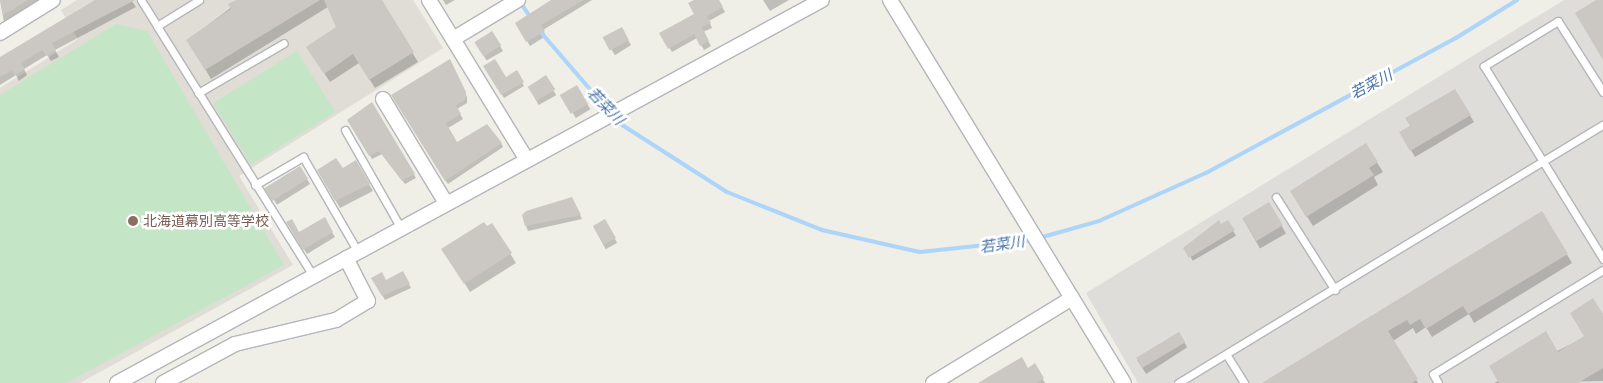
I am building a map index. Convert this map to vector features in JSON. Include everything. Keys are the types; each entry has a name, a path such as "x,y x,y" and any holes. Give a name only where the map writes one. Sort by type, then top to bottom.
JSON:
{"street":[{"path":"0,33 53,0"},
{"path":"429,0 527,160"},
{"path":"453,39 518,0"},
{"path":"890,0 1124,383"},
{"path":"117,383 814,2"},
{"path":"383,99 446,204"},
{"path":"163,383 235,344 336,320 368,301 352,255"},
{"path":"933,383 1072,298"}],"lane":[{"path":"141,0 313,276"},
{"path":"157,26 199,0"},
{"path":"1603,92 1558,21 1484,66 1603,259"},
{"path":"198,93 284,43"},
{"path":"1178,383 1228,357 1603,125"},
{"path":"345,130 401,228"},
{"path":"255,185 303,157 352,255"},
{"path":"1276,197 1335,290"},
{"path":"1438,383 1433,374 1603,270"},
{"path":"1228,357 1244,383"}],"shaded area":[{"name":"北海道幕別高等学校","path":"77,0 413,0 443,48 239,176 293,265 80,383 0,383 0,88 78,39 61,10"},
{"path":"1564,0 1603,0 1603,383 1138,383 1086,293"}],"green space":[{"name":"北海道幕別高等学校","path":"116,24 147,31 284,265 66,383 0,383 0,95"},
{"path":"297,51 335,112 251,165 213,103"}],"building":[{"path":"0,0 28,0 3,15"},
{"path":"95,0 135,0 52,43 56,50 47,56 42,50 21,63 25,69 15,75 12,70 0,77 0,57"},
{"path":"236,0 320,0 205,70 186,40 231,9 228,4"},
{"path":"324,0 382,0 414,52 369,80 353,54 324,74 306,47 336,27"},
{"path":"551,0 584,0 541,25 545,31 526,42 515,23"},
{"path":"694,0 719,0 723,7 707,16 711,23 702,27 709,41 700,46 694,34 668,49 659,33 694,14 688,3"},
{"path":"1596,0 1603,0 1603,60 1575,13"},
{"path":"622,27 629,40 610,51 603,37"},
{"path":"492,31 501,45 484,57 474,42"},
{"path":"450,59 466,92 466,99 456,105 461,114 446,123 457,142 487,124 502,143 445,181 391,95"},
{"path":"495,59 506,77 517,70 524,82 501,95 483,66"},
{"path":"546,75 555,89 537,101 528,87"},
{"path":"577,85 588,104 571,114 560,95"},
{"path":"1455,89 1471,115 1410,151 1399,132 1410,126 1405,118"},
{"path":"372,102 415,174 402,181 379,151 369,156 347,120"},
{"path":"1366,143 1378,162 1369,168 1374,175 1306,217 1290,191"},
{"path":"336,158 343,168 356,160 370,184 335,201 317,170"},
{"path":"300,166 308,179 272,201 264,188"},
{"path":"572,197 581,215 525,226 522,215 526,211"},
{"path":"1269,202 1283,225 1256,241 1242,218"},
{"path":"1542,211 1568,254 1468,314 1463,306 1426,329 1420,319 1410,325 1407,320 1388,331 1418,379 1412,383 1262,383"},
{"path":"325,217 333,232 303,250 286,222 292,219 299,232"},
{"path":"605,219 616,238 604,245 593,226"},
{"path":"1219,220 1221,224 1228,220 1235,230 1189,258 1183,248"},
{"path":"484,222 487,226 492,223 512,253 464,284 441,249"},
{"path":"403,271 410,284 382,296 371,278 382,272 386,280"},
{"path":"1593,298 1603,314 1603,368 1578,383 1499,383 1489,366 1546,331 1558,352 1584,336 1570,313"},
{"path":"1179,332 1185,342 1142,368 1136,358"},
{"path":"1022,357 1028,368 1035,363 1044,378 1036,383 978,383"}],"waterway":[{"name":"若菜川","path":"1039,238 1099,221 1206,173 1456,38 1517,0"},
{"name":"若菜川","path":"520,2 530,17"},
{"name":"若菜川","path":"538,29 619,123 727,192 822,230 920,252 1032,240"}],"place":[{"name":"北海道幕別高等学校","path":"133,221"}]}
